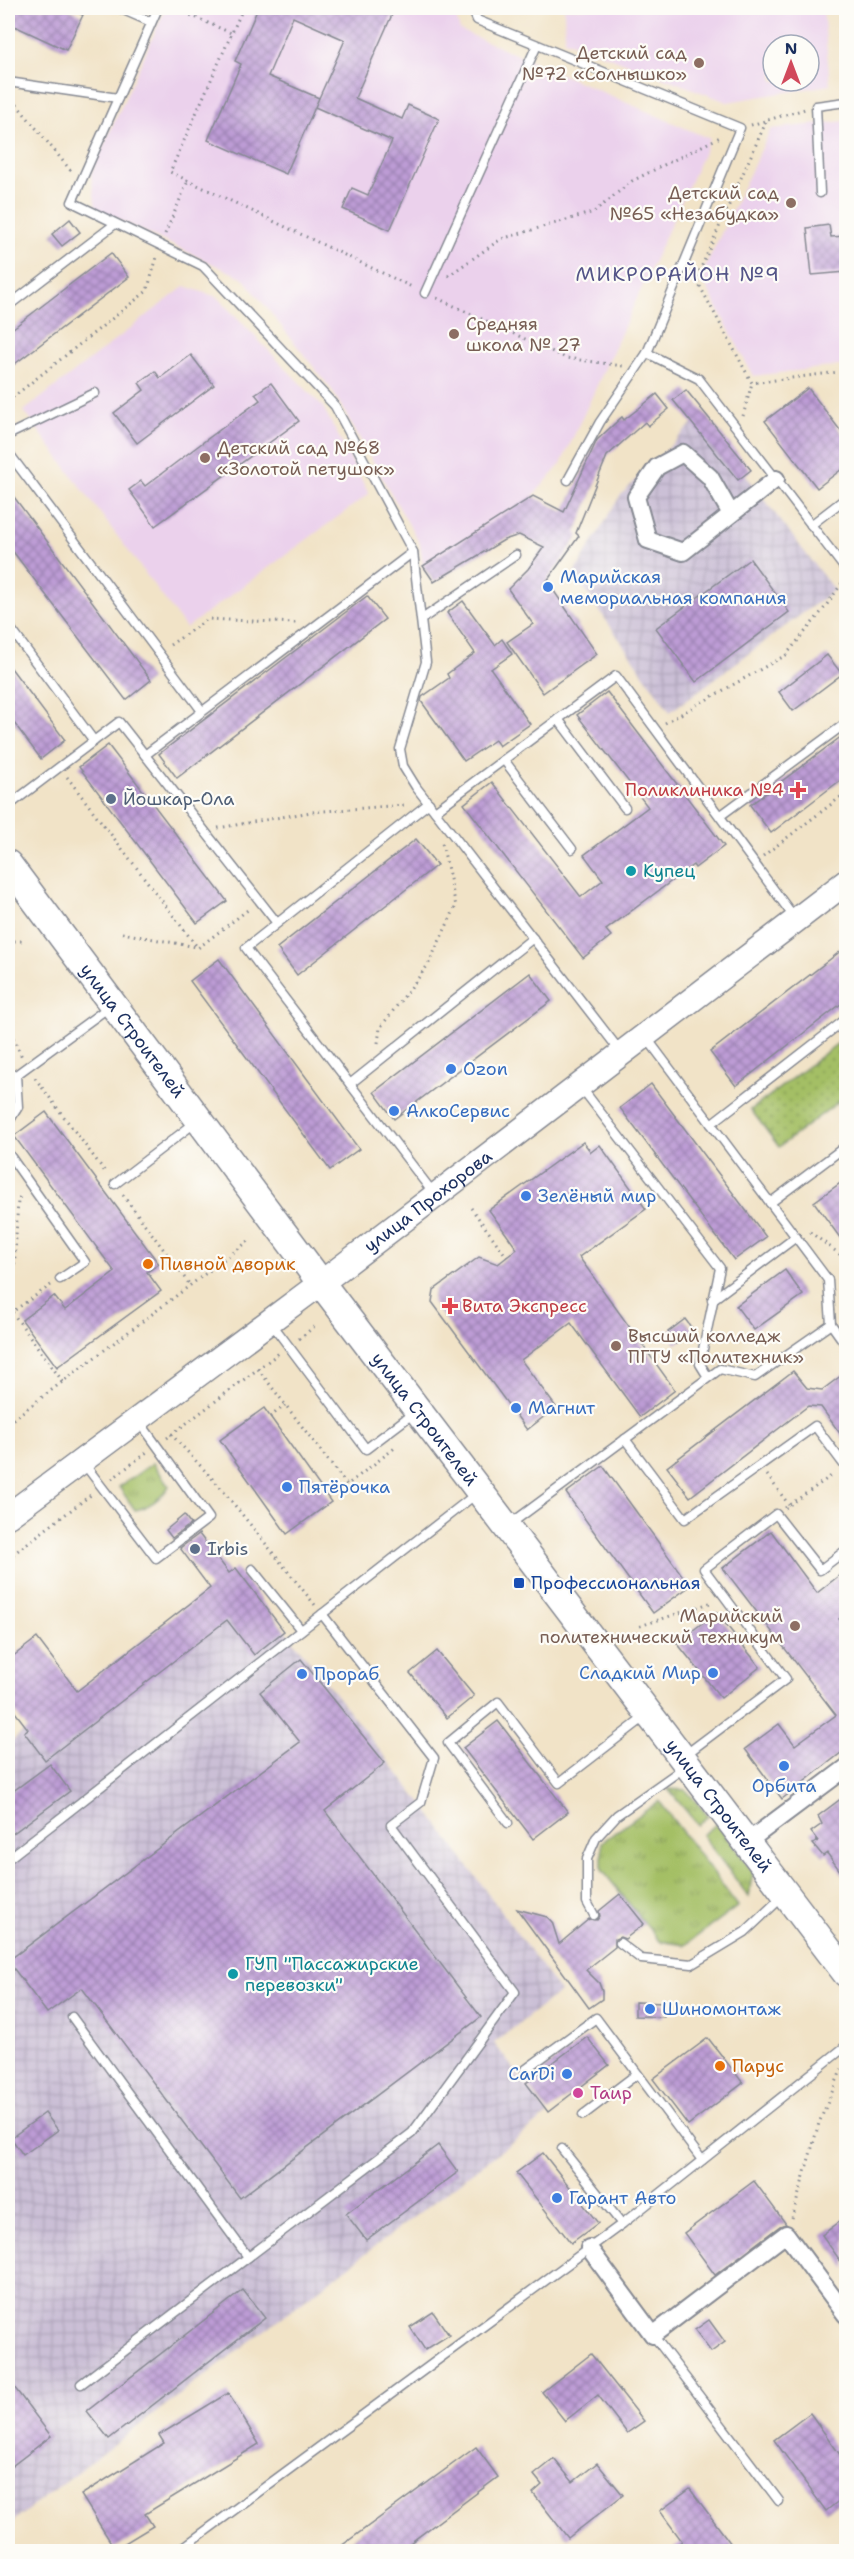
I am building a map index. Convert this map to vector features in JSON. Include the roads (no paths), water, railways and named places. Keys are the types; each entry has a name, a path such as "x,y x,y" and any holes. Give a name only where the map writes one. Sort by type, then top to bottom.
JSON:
{"main road":[{"name":"улица Строителей","path":"8,864 321,1283 846,1973"}],"street":[{"path":"731,514 710,477 683,453 657,467 636,497 648,540 682,552 731,514 776,478"},
{"name":"улица Прохорова","path":"8,1516 436,1196 846,882"},
{"path":"747,1842 846,1768"},
{"path":"589,2248 654,2335 786,2234 846,2315"}],"lane":[{"path":"119,8 151,22"},
{"path":"158,8 72,202 203,266 335,406 413,552 426,662 400,749 403,766 622,1053"},
{"path":"472,8 477,20 740,128 647,353 600,422 568,480"},
{"path":"425,293 537,45"},
{"path":"8,82 118,98"},
{"path":"820,193 816,106 846,102"},
{"path":"8,306 115,224"},
{"path":"647,353 699,379 846,570"},
{"path":"8,435 95,393"},
{"path":"8,452 202,711"},
{"path":"811,525 846,498"},
{"path":"145,755 413,552"},
{"path":"422,619 516,555"},
{"path":"8,625 94,741"},
{"path":"435,810 616,676 796,920"},
{"path":"558,719 625,808"},
{"path":"8,806 119,722 277,923"},
{"path":"720,816 846,723"},
{"path":"504,760 572,849"},
{"path":"429,803 246,948 436,1196"},
{"path":"350,1084 533,938"},
{"path":"8,1124 18,1107 16,1075 113,1005"},
{"path":"711,1124 846,1020"},
{"path":"645,1035 828,1280 831,1324 846,1345"},
{"path":"580,1086 720,1268 700,1364 708,1377"},
{"path":"115,1184 199,1120"},
{"path":"770,1203 846,1146"},
{"path":"8,1153 84,1262 60,1279"},
{"path":"712,1300 796,1237"},
{"path":"270,1321 366,1449 418,1410"},
{"path":"506,1527 720,1369 755,1377 831,1324"},
{"path":"82,1461 156,1558 209,1518 138,1419"},
{"path":"625,1439 685,1519 815,1426 846,1465"},
{"path":"8,1859 479,1491"},
{"path":"594,1915 587,1902 587,1859 596,1838 618,1815 786,1679 704,1569 776,1514 820,1570 846,1550"},
{"path":"252,1569 301,1630"},
{"path":"81,2384 412,2133 515,1992 391,1825 420,1802 434,1758 322,1614"},
{"path":"508,1823 448,1743 498,1702 559,1783 649,1714"},
{"path":"620,1943 641,1959 692,1964 745,1932 786,1894"},
{"path":"72,2017 248,2257"},
{"path":"525,2070 596,2018 702,2160"},
{"path":"177,2552 622,2224 846,2046"},
{"path":"583,2115 637,2074"},
{"path":"562,2150 622,2224"},
{"path":"654,2335 779,2501"}],"place":[{"name":"Детский сад №72 «Солнышко»","path":"699,63"},
{"name":"Детский сад №65 «Незабудка»","path":"791,203"},
{"name":"Средняя школа № 27","path":"454,334"},
{"name":"Детский сад №68 «Золотой петушок»","path":"205,458"},
{"name":"Марийская мемориальная компания","path":"548,587"},
{"name":"Поликлиника №4","path":"798,790"},
{"name":"Йошкар-Ола","path":"111,799"},
{"name":"Купец","path":"631,871"},
{"name":"Ozon","path":"451,1069"},
{"name":"АлкоСервис","path":"394,1111"},
{"name":"Зелёный мир","path":"526,1196"},
{"name":"Пивной дворик","path":"148,1264"},
{"name":"Вита Экспресс","path":"450,1306"},
{"name":"Высший колледж ПГТУ «Политехник»","path":"616,1346"},
{"name":"Магнит","path":"516,1408"},
{"name":"Пятёрочка","path":"287,1487"},
{"name":"Irbis","path":"195,1549"},
{"name":"Профессиональная","path":"519,1583"},
{"name":"Марийский политехнический техникум","path":"795,1626"},
{"name":"Сладкий Мир","path":"713,1673"},
{"name":"Прораб","path":"302,1674"},
{"name":"Орбита","path":"784,1766"},
{"name":"ГУП \"Пассажирские перевозки\"","path":"233,1974"},
{"name":"Шиномонтаж","path":"650,2009"},
{"name":"Парус","path":"720,2066"},
{"name":"CarDi","path":"567,2074"},
{"name":"Таир","path":"578,2093"},
{"name":"Гарант Авто","path":"557,2198"}],"district":[{"name":"МИКРОРАЙОН №9","path":"678,274"}]}
